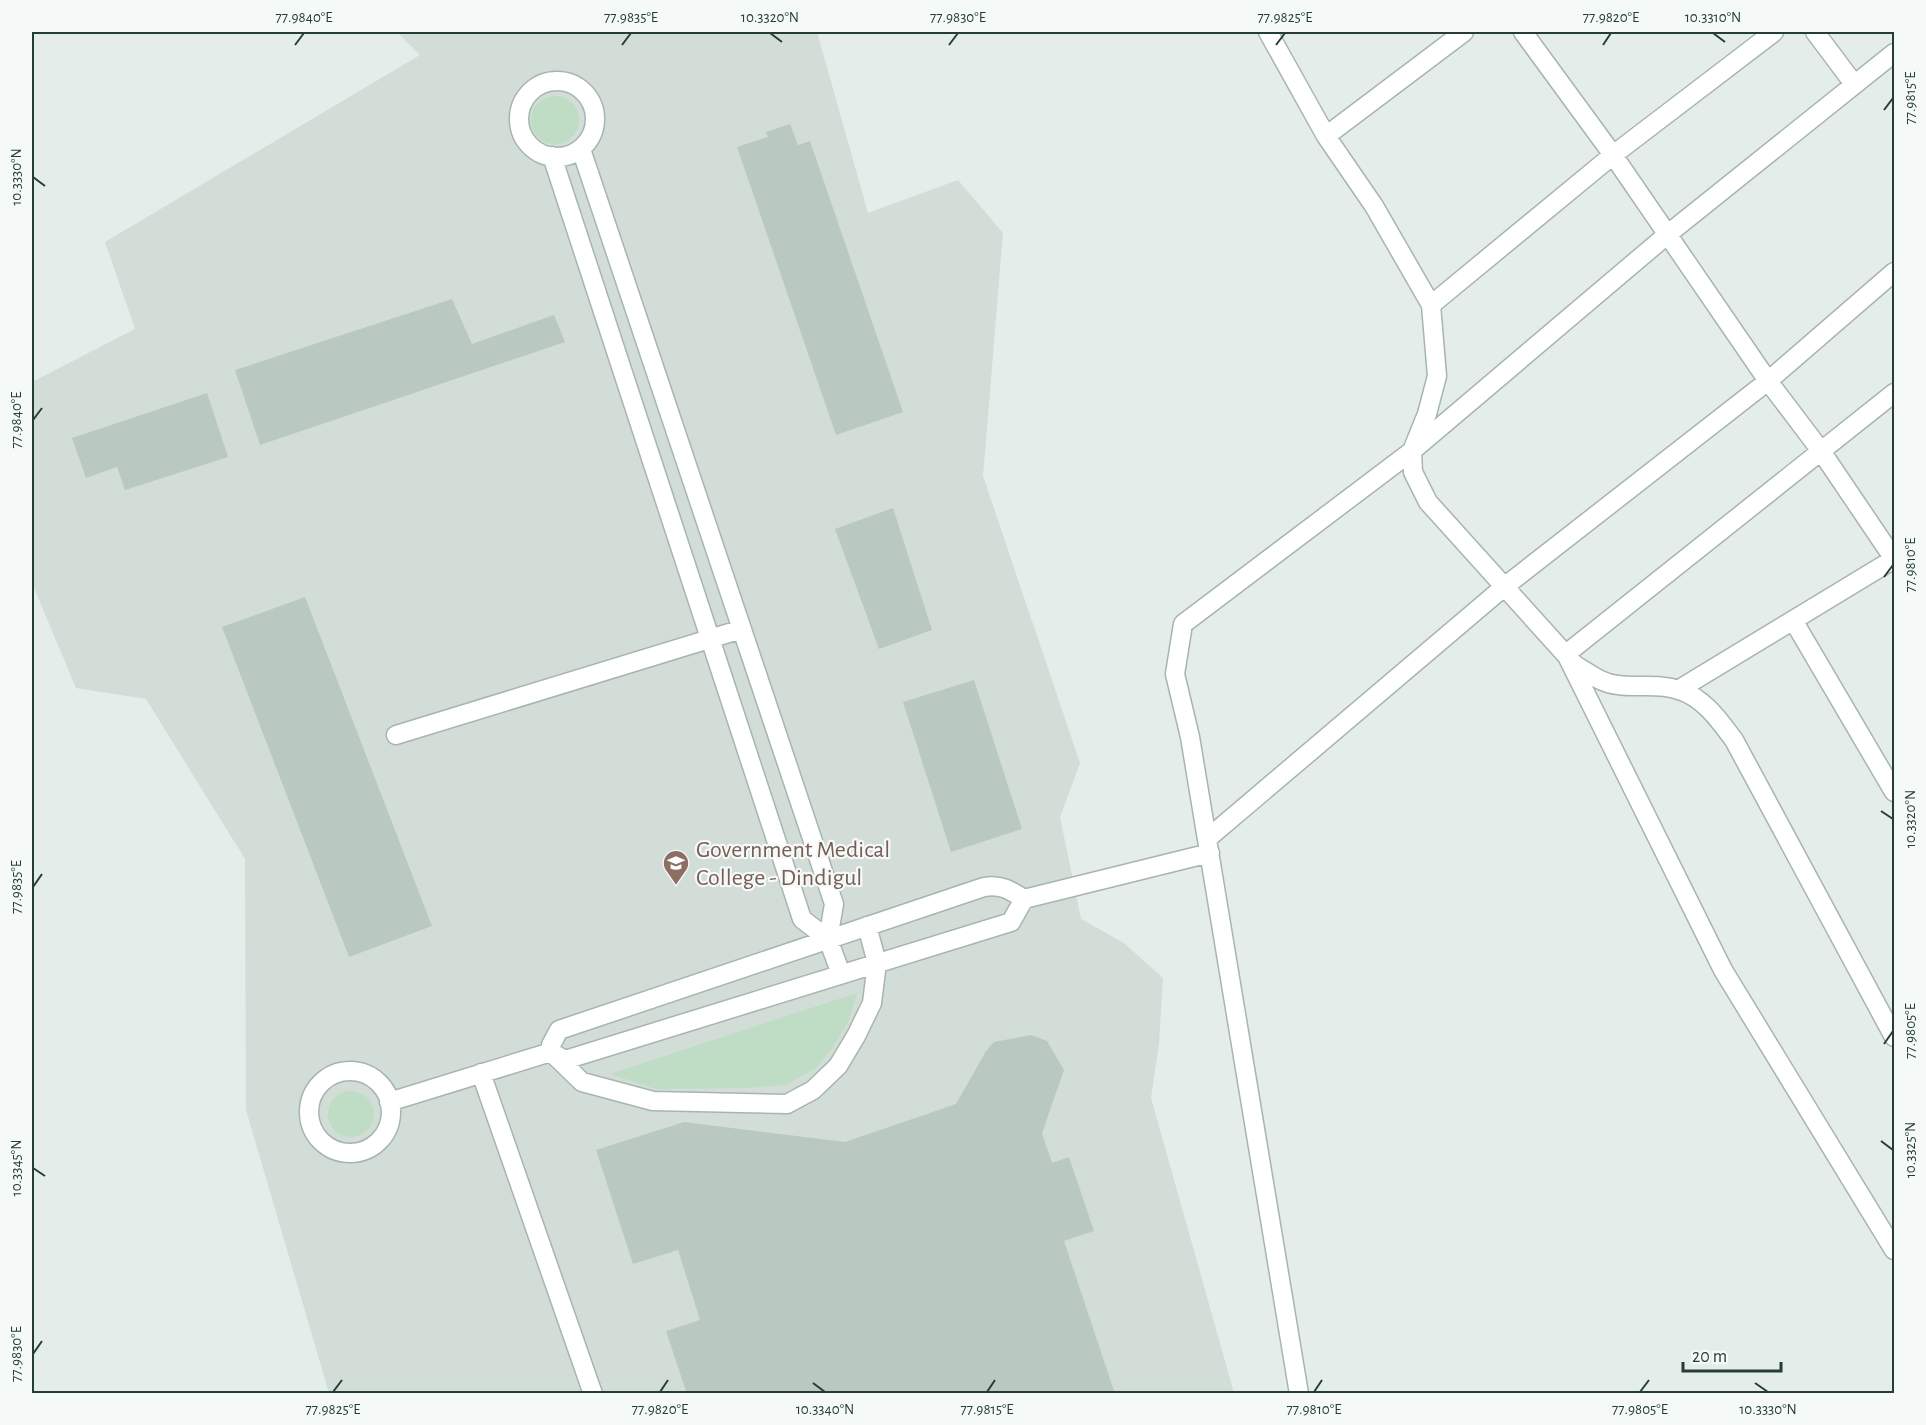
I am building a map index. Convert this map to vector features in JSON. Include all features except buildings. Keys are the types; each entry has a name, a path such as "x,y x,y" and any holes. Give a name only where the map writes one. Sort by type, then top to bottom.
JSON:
{"street":[{"path":"1269,32 1326,136 1374,206 1431,305 1437,376 1427,414 1412,451 1413,472 1428,502 1575,665 1616,685 1678,690 1695,698 1712,711 1734,740 1894,1037"},
{"path":"1326,136 1464,32"},
{"path":"1523,32 1668,234 1768,381 1821,451 1894,559 1678,690"},
{"path":"1431,305 1613,156 1774,32"},
{"path":"1815,32 1854,84"},
{"path":"1299,1394 1190,737 1175,674 1184,624 1412,451 1668,234 1894,53"},
{"path":"549,82 567,82 579,87 588,96 594,108 596,121 592,135 581,149 574,154 561,157 537,152 528,144 521,133 519,122 524,98 532,89 549,82"},
{"path":"581,149 834,904 828,939 841,974"},
{"path":"552,156 802,920 828,939"},
{"path":"389,1102 551,1052 565,1060 1011,922 1024,899 1208,846 1504,587 1768,381 1894,272"},
{"path":"1566,654 1894,393"},
{"path":"1793,620 1894,792"},
{"path":"396,735 742,629"},
{"path":"1566,654 1723,970 1894,1250"},
{"path":"867,926 877,963 872,1003 838,1066 813,1090 787,1104 653,1101 582,1082 551,1052 551,1045 559,1030 984,886 993,885 1006,888 1024,899"},
{"path":"354,1071 367,1075 379,1083 389,1102 390,1121 386,1133 378,1143 367,1150 354,1154 341,1153 329,1148 312,1128 309,1114 310,1100 316,1088 327,1078 340,1073 354,1071"},
{"path":"480,1073 593,1394"}],"shaded area":[{"name":"Government Medical College - Dindigul","path":"397,32 817,32 868,213 958,180 1003,233 983,476 1080,763 1060,817 1081,919 1124,943 1163,978 1159,1044 1151,1098 1234,1393 329,1393 246,1110 245,859 146,699 76,688 32,583 32,382 135,329 105,242 420,55"}],"green space":[{"path":"550,96 560,96 575,106 579,120 578,129 569,140 560,144 550,144 535,134 531,125 531,115 541,100"},
{"path":"857,993 849,1020 833,1047 816,1068 785,1085 656,1089 610,1074"},
{"path":"351,1091 367,1098 374,1114 367,1130 351,1137 335,1130 328,1114 335,1098"}],"place":[{"name":"Government Medical College - Dindigul","path":"676,886"}]}
